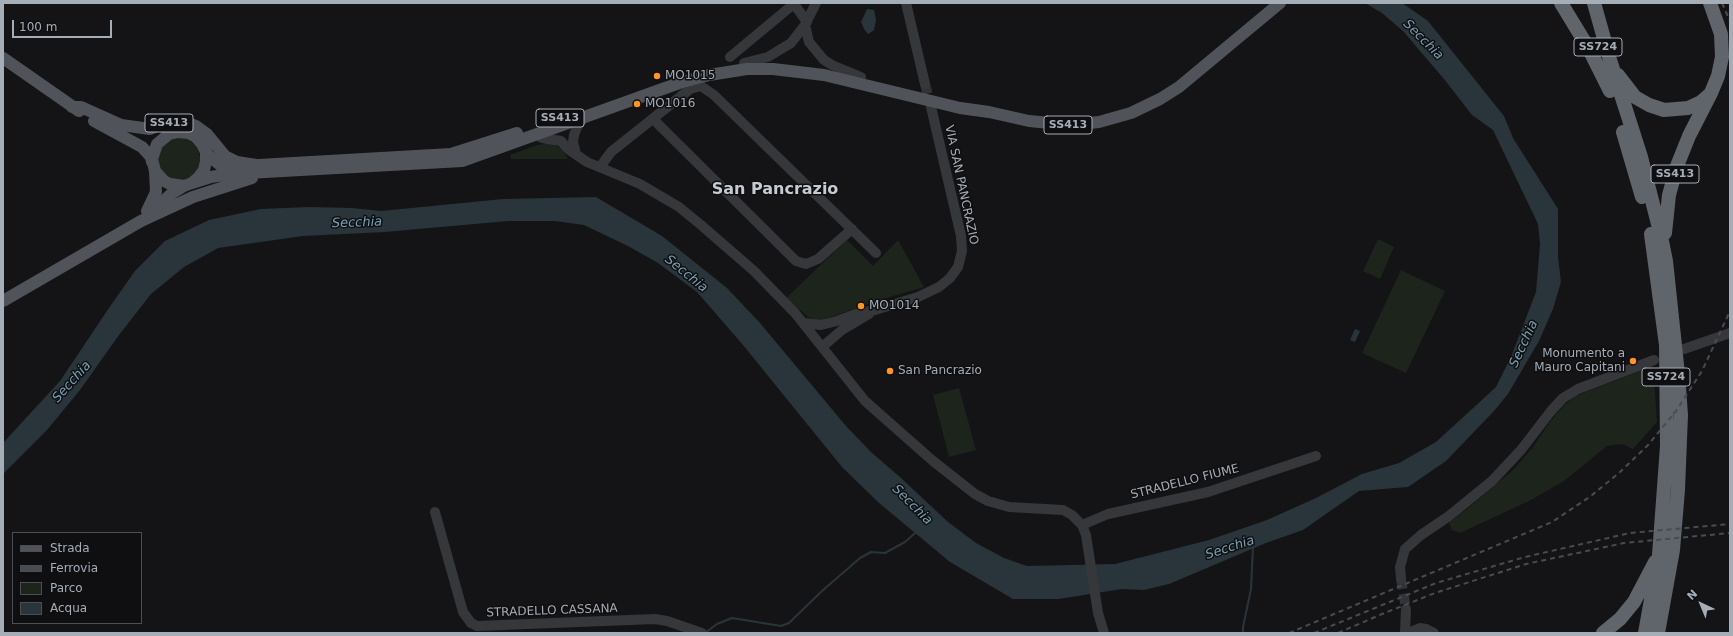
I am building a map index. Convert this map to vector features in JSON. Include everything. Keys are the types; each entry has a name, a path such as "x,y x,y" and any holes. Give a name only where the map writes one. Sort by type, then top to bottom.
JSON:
{"highway":[{"path":"1561,3 1590,49 1610,92"},
{"name":"SS724","path":"1586,3 1610,92 1628,146 1652,240 1666,345 1667,446 1659,555 1644,633"},
{"name":"SS724","path":"1594,3 1610,60 1642,157 1666,261 1678,374 1680,449 1673,550 1658,633"},
{"name":"SS413","path":"1666,261 1664,231 1669,195 1677,166 1689,136 1718,76 1722,57 1721,34 1710,3"},
{"path":"1610,60 1621,80 1635,97 1649,105 1664,110 1688,108 1701,102 1711,93"},
{"path":"1603,633 1620,619 1634,602 1646,575 1659,555"}],"main road":[{"name":"SS413","path":"3,58 98,124 142,147 151,157 154,169 164,181 170,184 188,184 211,177 229,174 265,172 278,173 462,161 682,82 709,75 748,69 773,69 824,75 960,108 1046,123 1072,125 1099,122 1131,113 1179,87 1280,3"},
{"name":"SS413","path":"123,137 143,137 178,132 188,133 196,137 208,155 220,165 228,168 256,165 451,154 534,127 680,75 708,68 744,63 771,63 801,66 861,77 962,103 989,112"},
{"name":"SS413","path":"72,107 81,107 120,125 150,129 164,123 186,122 196,126 207,134 225,156 237,162 256,165"},
{"name":"SS413","path":"154,169 153,155 157,144 169,134"},
{"name":"SS413","path":"188,184 199,177 204,170 206,152 202,144"},
{"path":"141,221 154,199 156,192 154,169"},
{"path":"3,301 141,221 193,197 227,185 247,178 278,173"},
{"path":"141,221 171,194 188,184"}],"street":[{"path":"744,63 768,57 781,50 798,37 816,3"},
{"path":"906,3 925,84"},
{"path":"730,57 795,4 806,24 809,42 824,60 832,65 861,77"},
{"path":"600,167 612,152 653,119 694,87 701,86 705,88 876,253"},
{"name":"VIA SAN PANCRAZIO","path":"804,324 821,325 918,297 939,287 954,272 961,260 961,236 931,107"},
{"path":"576,154 573,142 574,135 577,127 585,116"},
{"path":"653,119 796,261 806,264 818,259 852,229"},
{"path":"535,135 542,138 561,141 587,162 640,184 679,208 754,271 804,324 865,401 933,461 975,494 988,501 1009,507 1063,510 1072,515 1082,525 1088,543 1098,613 1104,633"},
{"name":"VIA SAN PANCRAZIO","path":"822,347 842,330 875,310"},
{"name":"VIA SAN PANCRAZIO","path":"815,338 837,321"},
{"path":"1684,349 1730,333"},
{"path":"1401,579 1400,567 1405,549 1421,535 1476,495 1507,467 1563,398 1578,389 1654,360"},
{"name":"STRADELLO FIUME","path":"1082,525 1108,514 1214,490 1316,456"},
{"name":"STRADELLO CASSANA","path":"435,512 464,612 471,623 477,626 655,619 667,621 702,633"},
{"path":"1420,628 1406,612 1407,633 1420,628 1434,633"}],"green space":[{"path":"175,138 183,138 191,141 197,147 200,159 197,171 191,177 183,180 175,180 167,177 161,171 158,163 158,155 161,147 167,141"},
{"path":"552,143 562,149 568,159 511,159 510,155 537,145"},
{"path":"1378,239 1394,247 1380,279 1363,271"},
{"path":"847,240 873,266 898,240 924,287 822,320 815,320 808,317 786,298"},
{"path":"1401,270 1445,291 1406,373 1362,353"},
{"path":"1653,366 1657,422 1633,449 1622,444 1607,446 1564,481 1531,500 1460,533 1452,530 1449,523 1513,470 1533,447 1549,423 1565,404 1576,396"},
{"path":"959,388 976,450 949,457 933,395"}],"water":[{"name":"Secchia","path":"1365,3 1402,3 1428,21 1504,116 1513,138 1558,209 1558,257 1561,282 1553,309 1539,341 1508,394 1494,411 1446,461 1408,487 1359,491 1303,530 1266,543 1169,584 1144,590 1122,589 1059,599 1013,599 950,562 879,503 842,467 743,345 697,292 658,263 628,246 584,225 555,221 508,221 385,232 303,236 218,248 184,267 151,294 119,335 80,390 47,430 3,474 3,443 60,381 135,271 165,241 209,220 261,209 309,207 352,208 381,211 503,199 596,197 662,236 727,288 760,323 846,426 871,452 948,522 976,543 1004,558 1027,566 1115,564 1209,540 1267,520 1316,498 1362,474 1399,463 1436,442 1496,387 1511,357 1536,292 1540,244 1538,224 1493,130 1472,115 1444,79 1403,31 1382,13"},
{"path":"867,9 874,10 876,20 874,30 868,34 861,22"},
{"path":"1355,329 1360,331 1355,342 1350,340"}],"waterway":[{"path":"705,633 717,624 732,618 781,626 789,623 822,591 860,558 871,552 885,553 905,542 915,533"},
{"name":"Secchia","path":"1243,633 1251,589 1253,547"}],"tunnel":[{"path":"925,84 931,107"},
{"path":"1401,579 1406,609"}],"railway":[{"path":"1722,3 1730,21"},
{"path":"1289,633 1552,522 1591,496 1620,472 1648,445 1676,411 1702,371 1730,311"},
{"path":"1314,633 1436,583 1525,557 1630,533 1730,524"},
{"path":"1338,633 1435,593 1526,564 1624,543 1730,533"}],"place":[{"name":"MO1015","path":"657,76"},
{"name":"MO1016","path":"637,104"},
{"name":"MO1014","path":"861,306"},
{"name":"Monumento a Mauro Capitani","path":"1633,361"},
{"name":"San Pancrazio","path":"890,371"}],"district":[{"name":"San Pancrazio","path":"775,190"}]}
